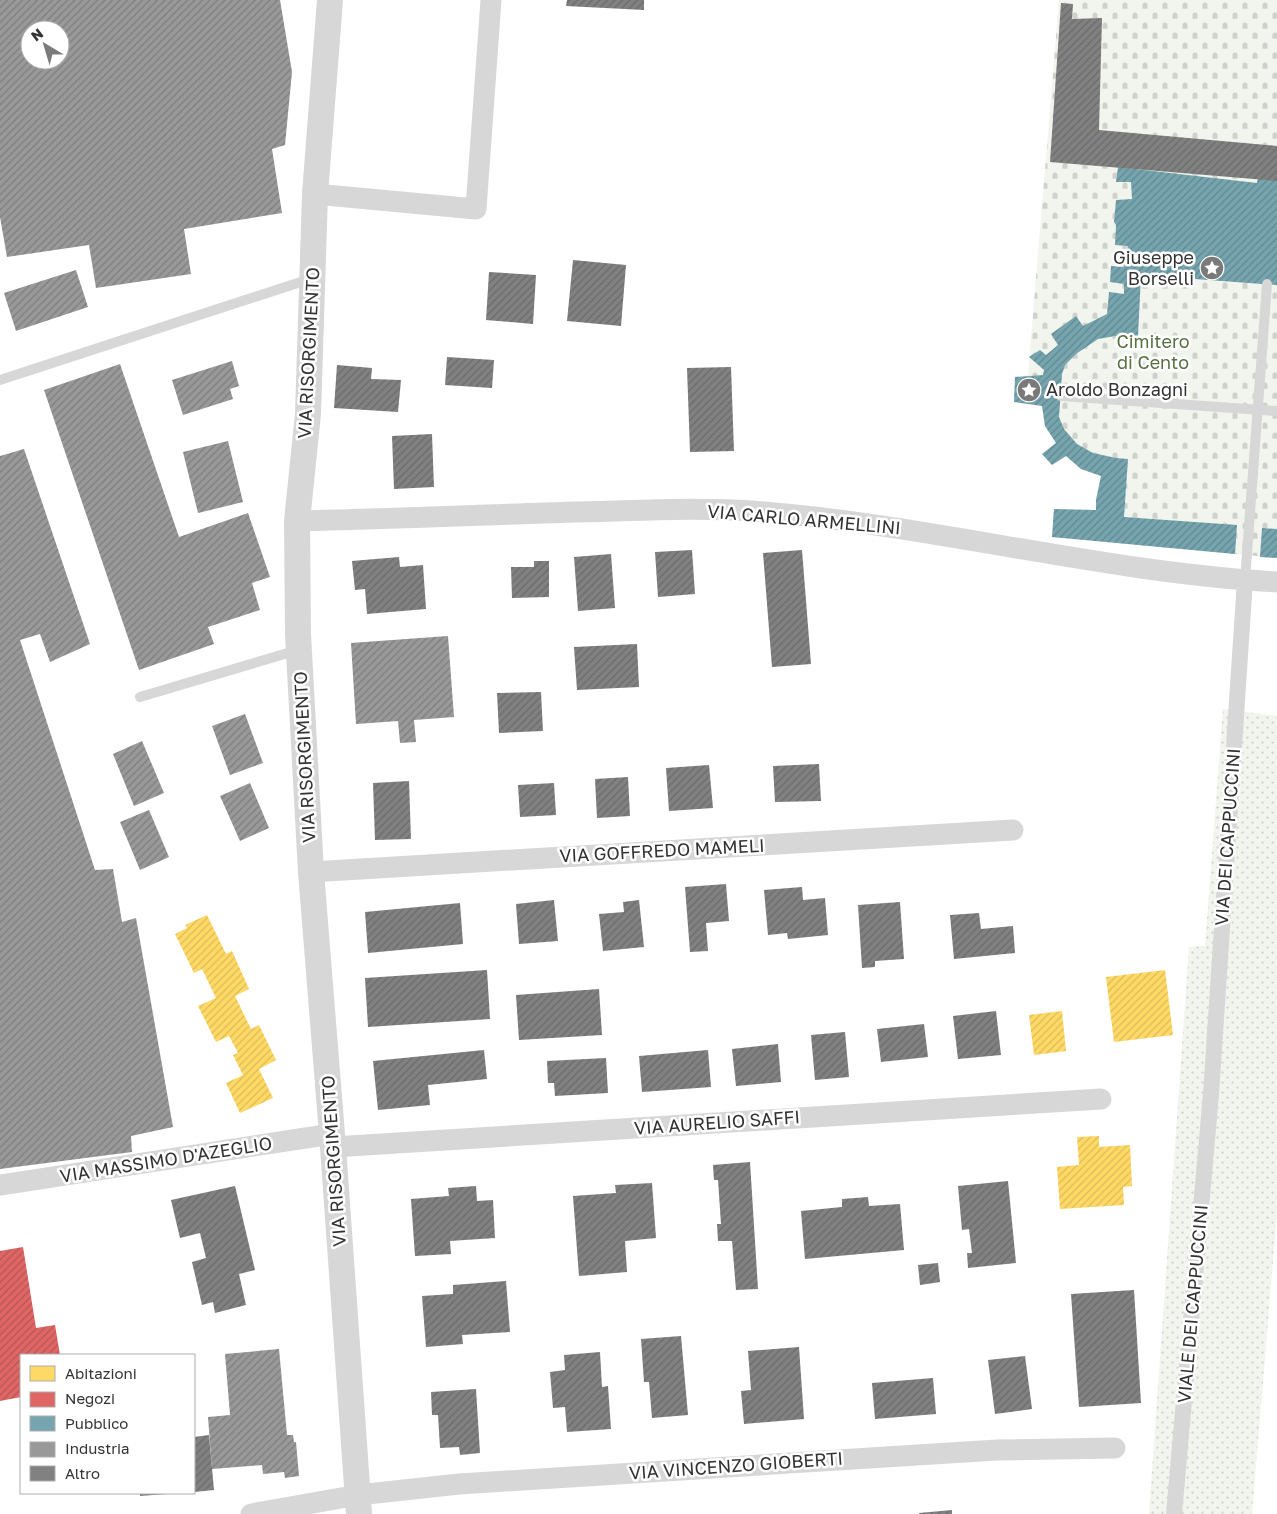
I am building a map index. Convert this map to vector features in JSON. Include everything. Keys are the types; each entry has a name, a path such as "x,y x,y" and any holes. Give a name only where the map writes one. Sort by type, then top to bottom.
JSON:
{"street":[{"name":"VIA RISORGIMENTO","path":"330,0 315,194 308,414 297,521 299,650 311,872 333,1141 359,1505"},
{"path":"315,194 476,209 491,0"},
{"name":"VIA CARLO ARMELLINI","path":"297,521 668,510 750,511 882,525 1134,567 1277,582"},
{"name":"VIA DEI CAPPUCCINI","path":"1211,1094 1245,580"},
{"name":"VIA GOFFREDO MAMELI","path":"311,872 1013,830"},
{"name":"VIALE DEI CAPPUCCINI","path":"1174,1514 1211,1094"},
{"name":"VIA AURELIO SAFFI","path":"333,1141 1101,1099"},
{"name":"VIA MASSIMO D'AZEGLIO","path":"0,1185 333,1141"},
{"name":"VIA VINCENZO GIOBERTI","path":"251,1514 359,1505 459,1484 997,1450 1115,1448"}],"lane":[{"path":"0,380 312,278"},
{"path":"1245,580 1267,284"},
{"path":"1061,396 1277,411"},
{"path":"140,697 299,650"}],"green space":[{"name":"Cimitero di Cento","path":"1059,0 1277,0 1277,558 1052,537 1054,509 1096,510 1101,476 1081,469 1066,456 1052,465 1042,454 1056,442 1045,426 1042,406 1014,402 1015,377 1028,375"},
{"path":"1223,709 1277,716 1277,1213 1252,1514 1149,1514 1189,947 1205,946"}],"building: Abitazioni":[{"path":"207,915 226,954 232,951 249,989 235,996 251,1029 259,1025 276,1060 259,1069 273,1098 240,1113 226,1083 243,1075 233,1055 238,1053 229,1036 216,1042 198,1006 216,998 202,969 194,973 175,934 187,928 185,925"},
{"path":"1165,970 1173,1035 1114,1042 1106,977"},
{"path":"1062,1011 1066,1051 1034,1055 1029,1015"},
{"path":"1099,1136 1099,1147 1130,1145 1132,1186 1123,1187 1124,1205 1060,1209 1057,1167 1079,1165 1077,1137"}],"building: Negozi":[{"path":"23,1247 36,1328 55,1325 60,1354 20,1354 20,1397 0,1401 0,1251"}],"building: Pubblico":[{"path":"1118,167 1257,183 1258,176 1277,177 1277,285 1141,275 1138,336 1115,336 1098,339 1076,354 1065,365 1062,374 1059,417 1064,429 1077,444 1093,453 1128,459 1124,517 1237,525 1235,554 1052,537 1054,509 1096,510 1101,476 1081,469 1066,456 1052,465 1042,454 1056,443 1045,426 1042,406 1014,402 1015,377 1043,375 1044,370 1029,357 1040,350 1046,355 1058,345 1051,334 1076,316 1083,326 1107,314 1109,292 1124,294 1124,284 1110,282 1111,266 1124,267 1128,246 1115,245 1116,225 1114,222 1116,200 1132,199 1131,182 1116,182"},
{"path":"1262,528 1277,529 1277,558 1260,557"}],"building: Industria":[{"path":"0,0 280,0 292,72 285,145 272,149 282,213 184,229 191,274 96,288 89,245 7,257 0,217"},
{"path":"76,270 88,307 16,331 4,293"},
{"path":"232,361 239,386 230,389 233,399 183,415 172,380"},
{"path":"120,364 179,537 248,513 270,577 252,583 260,610 208,627 214,644 139,670 44,390"},
{"path":"228,441 243,502 198,513 183,452"},
{"path":"24,449 90,644 50,662 40,634 20,640 95,870 113,869 122,922 136,918 173,1127 131,1136 132,1152 0,1169 0,456"},
{"path":"448,636 454,717 414,720 416,742 400,743 398,721 356,724 351,643"},
{"path":"245,714 263,763 230,775 212,726"},
{"path":"142,741 164,793 134,806 113,754"},
{"path":"250,783 269,828 240,841 220,796"},
{"path":"149,810 169,857 140,870 120,822"},
{"path":"279,1349 287,1435 293,1435 294,1442 296,1442 299,1476 285,1478 284,1472 263,1474 262,1465 212,1469 208,1417 230,1415 225,1354"}],"building: Altro":[{"path":"567,0 644,0 644,10 566,6"},
{"path":"1061,3 1073,4 1072,19 1102,18 1099,130 1277,146 1277,181 1050,162"},
{"path":"573,260 626,265 621,326 567,321"},
{"path":"489,272 536,275 533,324 486,320"},
{"path":"447,357 494,360 492,388 445,385"},
{"path":"337,365 372,368 371,379 401,380 398,412 334,408"},
{"path":"731,367 734,451 690,452 687,368"},
{"path":"432,434 434,487 394,489 392,436"},
{"path":"692,550 695,594 658,597 655,552"},
{"path":"802,550 811,664 772,667 763,553"},
{"path":"611,554 615,608 578,611 574,557"},
{"path":"399,557 400,567 423,565 426,609 367,614 365,589 355,590 352,561"},
{"path":"534,561 549,561 549,597 512,598 511,567 534,567"},
{"path":"637,644 639,687 577,690 574,647"},
{"path":"541,692 543,731 499,733 497,693"},
{"path":"819,764 821,801 775,802 773,766"},
{"path":"709,765 713,808 669,811 666,768"},
{"path":"628,777 630,816 597,818 595,779"},
{"path":"409,781 411,839 375,840 373,783"},
{"path":"554,783 556,815 520,817 518,785"},
{"path":"726,884 729,921 706,923 708,951 690,952 685,887"},
{"path":"802,887 803,900 825,898 828,935 788,939 787,933 768,935 764,890"},
{"path":"554,900 558,941 519,944 516,904"},
{"path":"639,900 644,947 603,951 599,914 624,912 623,902"},
{"path":"900,902 904,959 875,961 875,967 862,968 858,905"},
{"path":"460,903 463,944 368,953 365,912"},
{"path":"979,913 981,929 1013,926 1015,953 954,959 950,915"},
{"path":"487,970 490,1019 368,1027 365,978"},
{"path":"599,989 602,1035 519,1040 516,995"},
{"path":"996,1011 1001,1055 958,1059 953,1016"},
{"path":"924,1024 928,1057 881,1062 877,1029"},
{"path":"845,1032 849,1077 815,1080 811,1035"},
{"path":"778,1044 781,1082 736,1086 732,1049"},
{"path":"484,1050 487,1079 428,1085 430,1105 378,1110 373,1061"},
{"path":"708,1050 711,1087 642,1092 639,1056"},
{"path":"606,1058 608,1093 555,1096 554,1083 548,1083 547,1061"},
{"path":"750,1162 758,1289 736,1290 732,1241 718,1241 717,1224 721,1224 718,1180 714,1180 713,1165"},
{"path":"1008,1181 1016,1263 968,1268 967,1253 972,1253 969,1229 962,1230 958,1186"},
{"path":"652,1183 656,1238 625,1241 627,1272 579,1276 573,1196 616,1193 615,1185"},
{"path":"235,1186 255,1270 239,1274 246,1305 215,1313 213,1302 202,1305 192,1262 206,1258 200,1233 180,1238 171,1200"},
{"path":"476,1186 477,1201 493,1200 495,1238 450,1241 451,1254 415,1256 411,1199 449,1196 448,1188"},
{"path":"868,1197 869,1206 900,1204 904,1250 805,1259 801,1211 842,1207 842,1199"},
{"path":"938,1263 940,1282 920,1285 918,1265"},
{"path":"506,1281 510,1332 462,1335 463,1344 426,1347 422,1296 453,1294 453,1285"},
{"path":"1134,1290 1141,1403 1079,1407 1071,1294"},
{"path":"681,1336 688,1415 652,1418 649,1382 644,1382 641,1339"},
{"path":"799,1347 804,1419 744,1424 741,1391 751,1390 748,1351"},
{"path":"600,1352 602,1387 608,1386 611,1429 567,1432 565,1407 553,1408 550,1372 565,1370 564,1355"},
{"path":"1025,1356 1032,1409 995,1414 988,1360"},
{"path":"933,1378 936,1414 875,1419 872,1383"},
{"path":"476,1389 480,1453 460,1455 459,1447 440,1448 438,1415 432,1415 431,1392"},
{"path":"209,1435 214,1490 195,1492 195,1437"},
{"path":"140,1494 166,1494 140,1496"},
{"path":"952,1510 952,1514 919,1514 919,1513"}],"place":[{"name":"Giuseppe Borselli","path":"1212,268"},
{"name":"Aroldo Bonzagni","path":"1029,390"}]}
